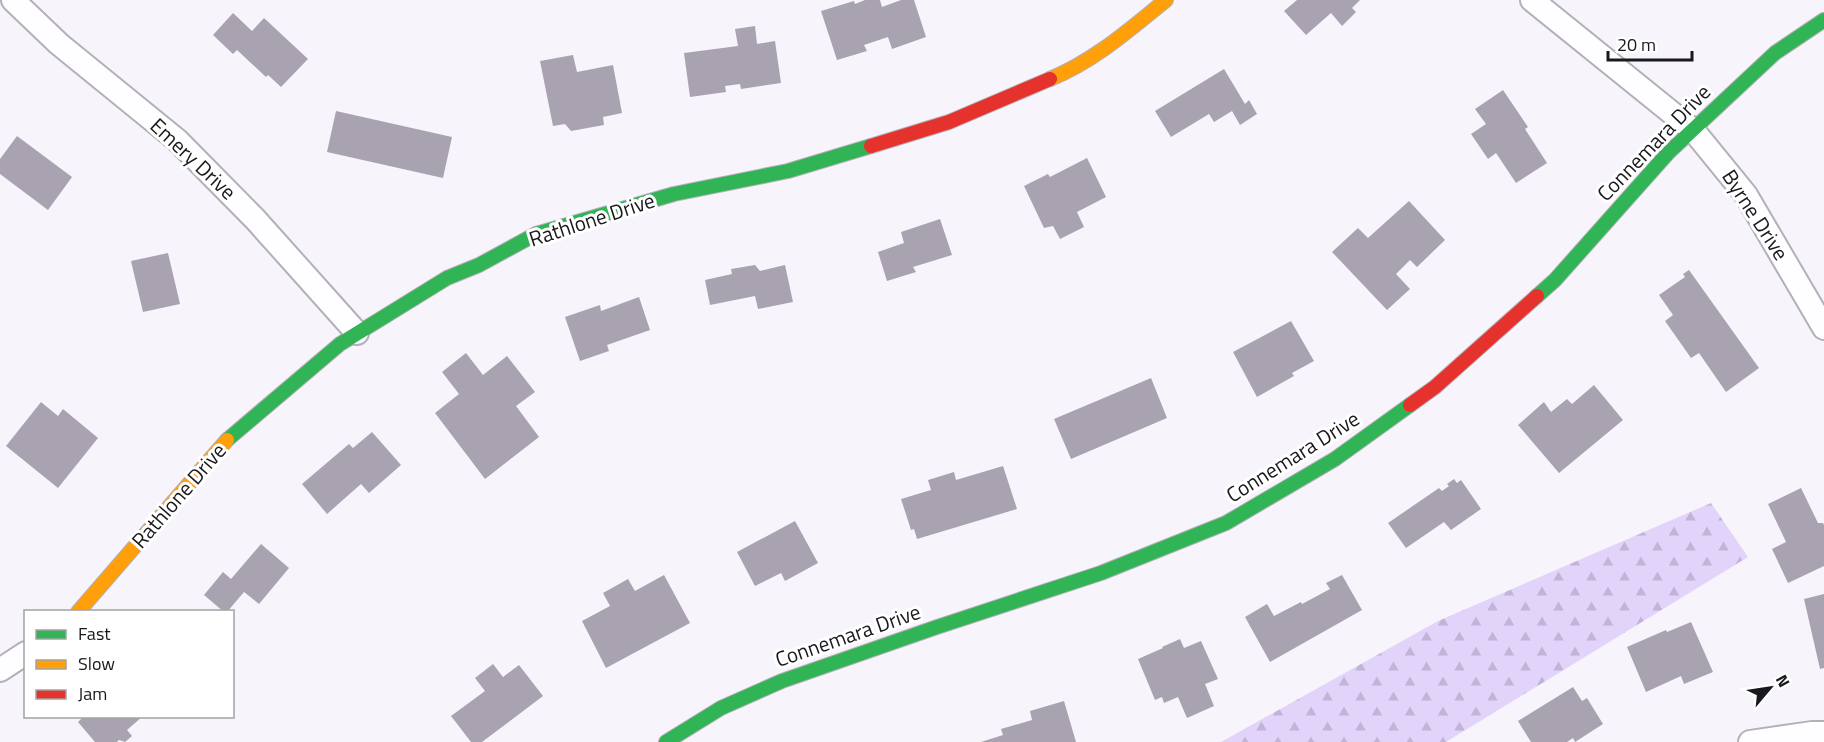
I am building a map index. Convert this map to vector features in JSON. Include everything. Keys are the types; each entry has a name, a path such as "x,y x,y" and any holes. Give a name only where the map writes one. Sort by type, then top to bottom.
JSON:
{"street":[{"name":"Emery Drive","path":"13,0 59,44 177,140 258,221 357,333"},
{"name":"Rathlone Drive","path":"80,610 231,436 340,344 447,278 479,265 536,234 674,194 788,171 949,122 1070,71 1113,43 1166,0"},
{"name":"Byrne Drive","path":"1532,0 1693,130 1746,195 1824,328"},
{"name":"Connemara Drive","path":"666,742 721,708 782,681 1101,573 1226,523 1335,459 1435,387 1555,280 1668,153 1775,53 1824,20"},
{"path":"0,669 24,654"},
{"path":"1750,742 1824,733"}],"green space":[{"path":"1711,503 1748,557 1446,742 1221,742 1438,621"}],"building":[{"path":"865,0 880,0 882,7 901,0 914,0 926,37 892,49 888,37 864,45 867,51 837,60 821,11"},
{"path":"1297,0 1360,0 1352,8 1356,12 1342,26 1331,13 1306,35 1284,11"},
{"path":"233,13 252,31 264,18 308,59 281,87 268,75 266,77 237,50 233,54 213,35"},
{"path":"755,26 757,44 775,41 781,83 741,89 740,84 725,86 726,92 690,97 684,53 738,46 735,29"},
{"path":"573,55 577,72 613,65 622,113 603,117 604,125 571,131 565,124 553,126 540,61"},
{"path":"1224,69 1245,104 1249,100 1257,114 1240,125 1232,111 1214,122 1209,114 1171,137 1155,111"},
{"path":"1503,90 1528,127 1525,129 1547,163 1516,183 1496,153 1488,159 1471,134 1486,124 1475,109"},
{"path":"336,111 452,137 443,178 327,152"},
{"path":"17,136 72,177 48,210 0,174 0,159"},
{"path":"1087,158 1106,197 1077,212 1084,227 1060,239 1053,226 1044,228 1024,186 1048,174 1050,177"},
{"path":"1409,201 1445,240 1417,267 1410,260 1396,274 1410,289 1387,310 1332,252 1358,228 1368,238"},
{"path":"940,219 952,255 913,267 916,272 887,281 878,252 904,243 901,232"},
{"path":"168,253 180,304 143,312 131,261"},
{"path":"755,265 760,271 785,265 793,302 758,309 755,296 710,305 705,280 732,274 731,269"},
{"path":"1689,270 1759,368 1726,392 1699,353 1691,358 1665,321 1673,315 1659,295 1685,277 1683,274"},
{"path":"639,297 650,330 607,345 609,351 580,361 565,317 600,305 601,311"},
{"path":"1291,321 1314,361 1292,373 1294,376 1257,397 1233,352"},
{"path":"466,353 483,375 507,356 535,392 516,406 539,437 485,479 435,413 459,394 442,372"},
{"path":"1151,378 1167,418 1071,459 1054,419"},
{"path":"1594,385 1623,420 1559,473 1518,425 1544,402 1551,412 1567,399 1572,404"},
{"path":"41,402 58,416 63,409 98,438 58,488 6,446"},
{"path":"372,432 401,465 369,493 361,484 327,514 302,484 349,444 353,448"},
{"path":"1003,466 1017,509 917,539 914,529 911,530 901,499 931,490 928,480 954,472 956,480"},
{"path":"1454,479 1457,483 1461,480 1481,509 1451,530 1444,522 1406,548 1388,523 1439,488 1442,491"},
{"path":"1801,488 1818,523 1824,525 1824,566 1788,583 1772,549 1786,542 1768,504"},
{"path":"795,521 818,563 785,581 781,573 755,586 737,552"},
{"path":"261,544 289,568 259,604 244,592 229,610 222,610 204,595 223,572 231,579"},
{"path":"664,575 690,623 606,668 582,621 610,606 603,593 628,579 635,591"},
{"path":"1342,575 1362,610 1270,662 1245,617 1267,604 1274,616 1301,602 1302,604 1330,589 1326,583"},
{"path":"1824,594 1824,668 1820,669 1804,599"},
{"path":"1691,622 1713,672 1684,684 1681,676 1646,692 1627,647"},
{"path":"1180,639 1184,648 1201,641 1218,679 1205,684 1214,706 1187,718 1178,697 1164,703 1162,697 1155,700 1138,659"},
{"path":"493,664 503,677 519,665 543,696 482,742 471,742 451,716 485,691 475,678"},
{"path":"1573,687 1582,701 1587,698 1603,724 1575,742 1573,738 1567,742 1531,742 1518,721"},
{"path":"1064,701 1076,742 981,742 1003,735 1001,729 1032,720 1030,711"},
{"path":"82,718 141,718 127,730 132,736 125,742 119,740 117,742 95,742 78,722"}],"traffic: fast":[{"path":"1537,296 1555,280 1668,153 1775,53 1824,20"},
{"path":"227,440 340,344 447,278 479,265 536,234 674,194 788,171 871,146"},
{"path":"666,742 721,708 782,681 1101,573 1226,523 1335,459 1410,405"}],"traffic: slow":[{"path":"1050,79 1096,54 1166,0"},
{"path":"80,610 227,440"}],"traffic: jam":[{"path":"871,146 949,122 1050,79"},
{"path":"1410,405 1435,387 1537,296"}]}
